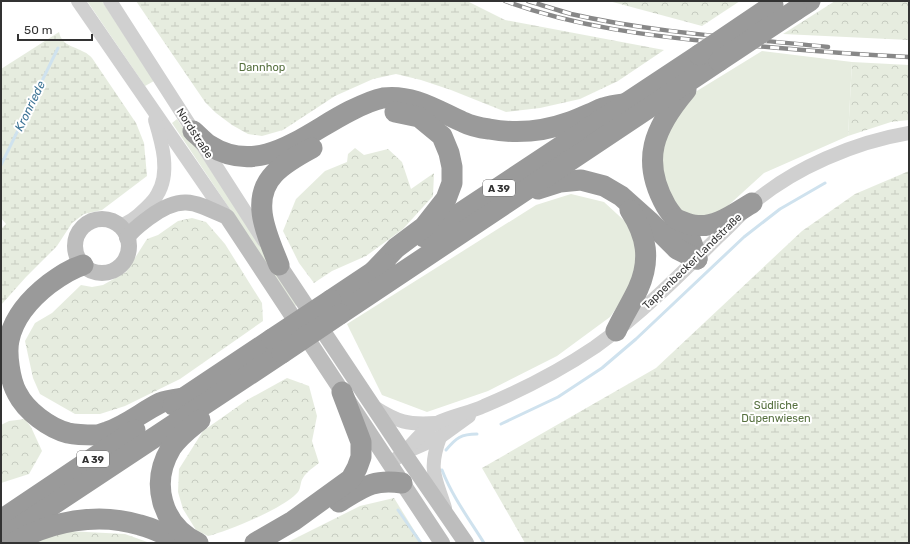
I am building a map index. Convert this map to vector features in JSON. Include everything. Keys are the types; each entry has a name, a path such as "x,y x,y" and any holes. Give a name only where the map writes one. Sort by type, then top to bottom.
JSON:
{"highway":[{"name":"A 39","path":"336,307 374,271 624,104 699,64 719,61 789,4"},
{"name":"A 39","path":"1,539 277,346 336,307 510,201 699,64 789,4"},
{"path":"697,258 688,234 676,219 658,191 652,169 653,148 659,128 670,108 699,64"},
{"path":"193,131 208,144 221,152 236,156 249,157 285,148 307,137 335,119 363,105 383,98 397,98 415,101 435,108 465,123 490,129 518,132 551,127 575,120 602,108 624,104"},
{"path":"279,265 262,218 262,200 266,186 273,174 294,158 356,123 389,111 405,113 419,117 442,136 450,153 452,183 446,199 424,227 396,248 374,271"},
{"path":"510,201 540,187 560,182 581,180 604,186 621,196 677,249 697,258"},
{"path":"616,331 637,290 643,275 646,259 645,242 638,223 621,196"},
{"path":"676,219 694,226 709,225 723,220 752,203"},
{"path":"1,333 18,305 31,291 68,261 79,258"},
{"path":"79,258 75,268 32,298 15,322 9,340 8,357 16,393 31,412 50,426 69,433 98,435 118,428 162,402 184,398"},
{"path":"198,543 186,536 176,527 167,515 162,500 160,481 163,467 171,448 182,434 270,369 277,346"},
{"name":"A 39","path":"1,520 184,398 277,346"},
{"path":"255,543 276,532 351,479 361,457 361,442 342,392"},
{"path":"275,543 360,489 378,482 402,483"},
{"path":"12,543 22,537 58,524 83,520 103,519 123,521 140,525 182,543"}],"main road":[{"path":"123,232 133,230 157,212 172,204 187,202 200,204 227,217 442,543"},
{"path":"95,220 105,220 113,222 123,232 128,250 127,256 122,264 115,269 103,273 90,270 79,258 76,240 78,234 87,224 95,220"},
{"path":"279,265 404,453 466,543"}],"street":[{"name":"Nordstraße","path":"78,1 227,217"},
{"name":"Nordstraße","path":"110,1 279,265"},
{"path":"123,232 128,224 157,196 163,182 164,166 162,150 151,108"},
{"name":"Tappenbecker Landstraße","path":"436,423 483,407 523,388 594,348 616,331 697,258 752,203 777,185 802,170 831,156 858,146 909,133"},
{"path":"374,407 392,417 410,424 436,423"},
{"name":"Tappenbecker Landstraße","path":"404,453 440,437 483,407"},
{"path":"389,463 404,453 420,434 436,423"},
{"path":"440,437 434,452 433,464 434,475 447,516"}],"green space":[{"path":"87,1 102,1 154,81 145,86"},
{"name":"Dannhop","path":"136,1 467,1 505,20 664,50 618,81 580,99 540,108 506,112 451,90 421,80 396,74 373,79 335,96 283,130 262,136 248,134 232,125 216,113 205,102"},
{"path":"609,1 740,1 702,26"},
{"path":"835,1 909,1 909,40 783,34"},
{"path":"59,32 66,43 86,53 92,58 136,123 144,143 147,176 102,210 84,214 72,223 57,246 1,305 1,229 6,224 1,218 1,69"},
{"path":"762,51 852,62 848,136 764,173 720,213 698,219 684,213 673,202 659,166 663,129 692,94"},
{"path":"852,62 909,65 909,120 891,122 848,136"},
{"path":"177,119 299,304 295,306 172,123"},
{"path":"355,148 364,155 388,149 402,162 411,189 434,173 433,196 403,229 366,256 332,271 314,283 299,263 283,231 296,199 325,171 347,162 348,154"},
{"name":"Südliche Düpenwiesen","path":"909,171 909,543 525,543 482,468 656,368 802,231 855,194"},
{"path":"571,194 604,202 629,225 639,257 629,290 610,317 557,356 488,391 427,412 382,395 347,324 536,205"},
{"path":"192,218 206,222 225,244 262,303 263,321 180,379 125,406 100,414 75,414 40,394 33,378 25,341 35,323 52,313 81,285 92,287 103,285 126,272 147,239 158,235 178,221"},
{"path":"287,378 309,386 317,416 312,441 319,463 304,476 298,492 269,512 242,524 208,536 196,530 183,509 178,492 179,469 203,431 247,400"},
{"path":"25,419 31,427 42,451 29,474 1,483 1,425 9,421"},
{"path":"394,498 422,543 286,543 360,506"},
{"path":"67,531 125,534 150,543 28,543"}],"waterway":[{"name":"Kronriede","path":"1,165 58,48"},
{"path":"501,424 558,397 602,368 636,339 744,237 780,209 825,183"},
{"path":"446,450 459,438 477,434"},
{"path":"442,470 456,498 484,543"},
{"path":"398,510 421,543"}],"railway":[{"path":"505,1 559,18 641,33 771,47 909,57"},
{"path":"528,1 571,14 634,26 828,47"}]}
